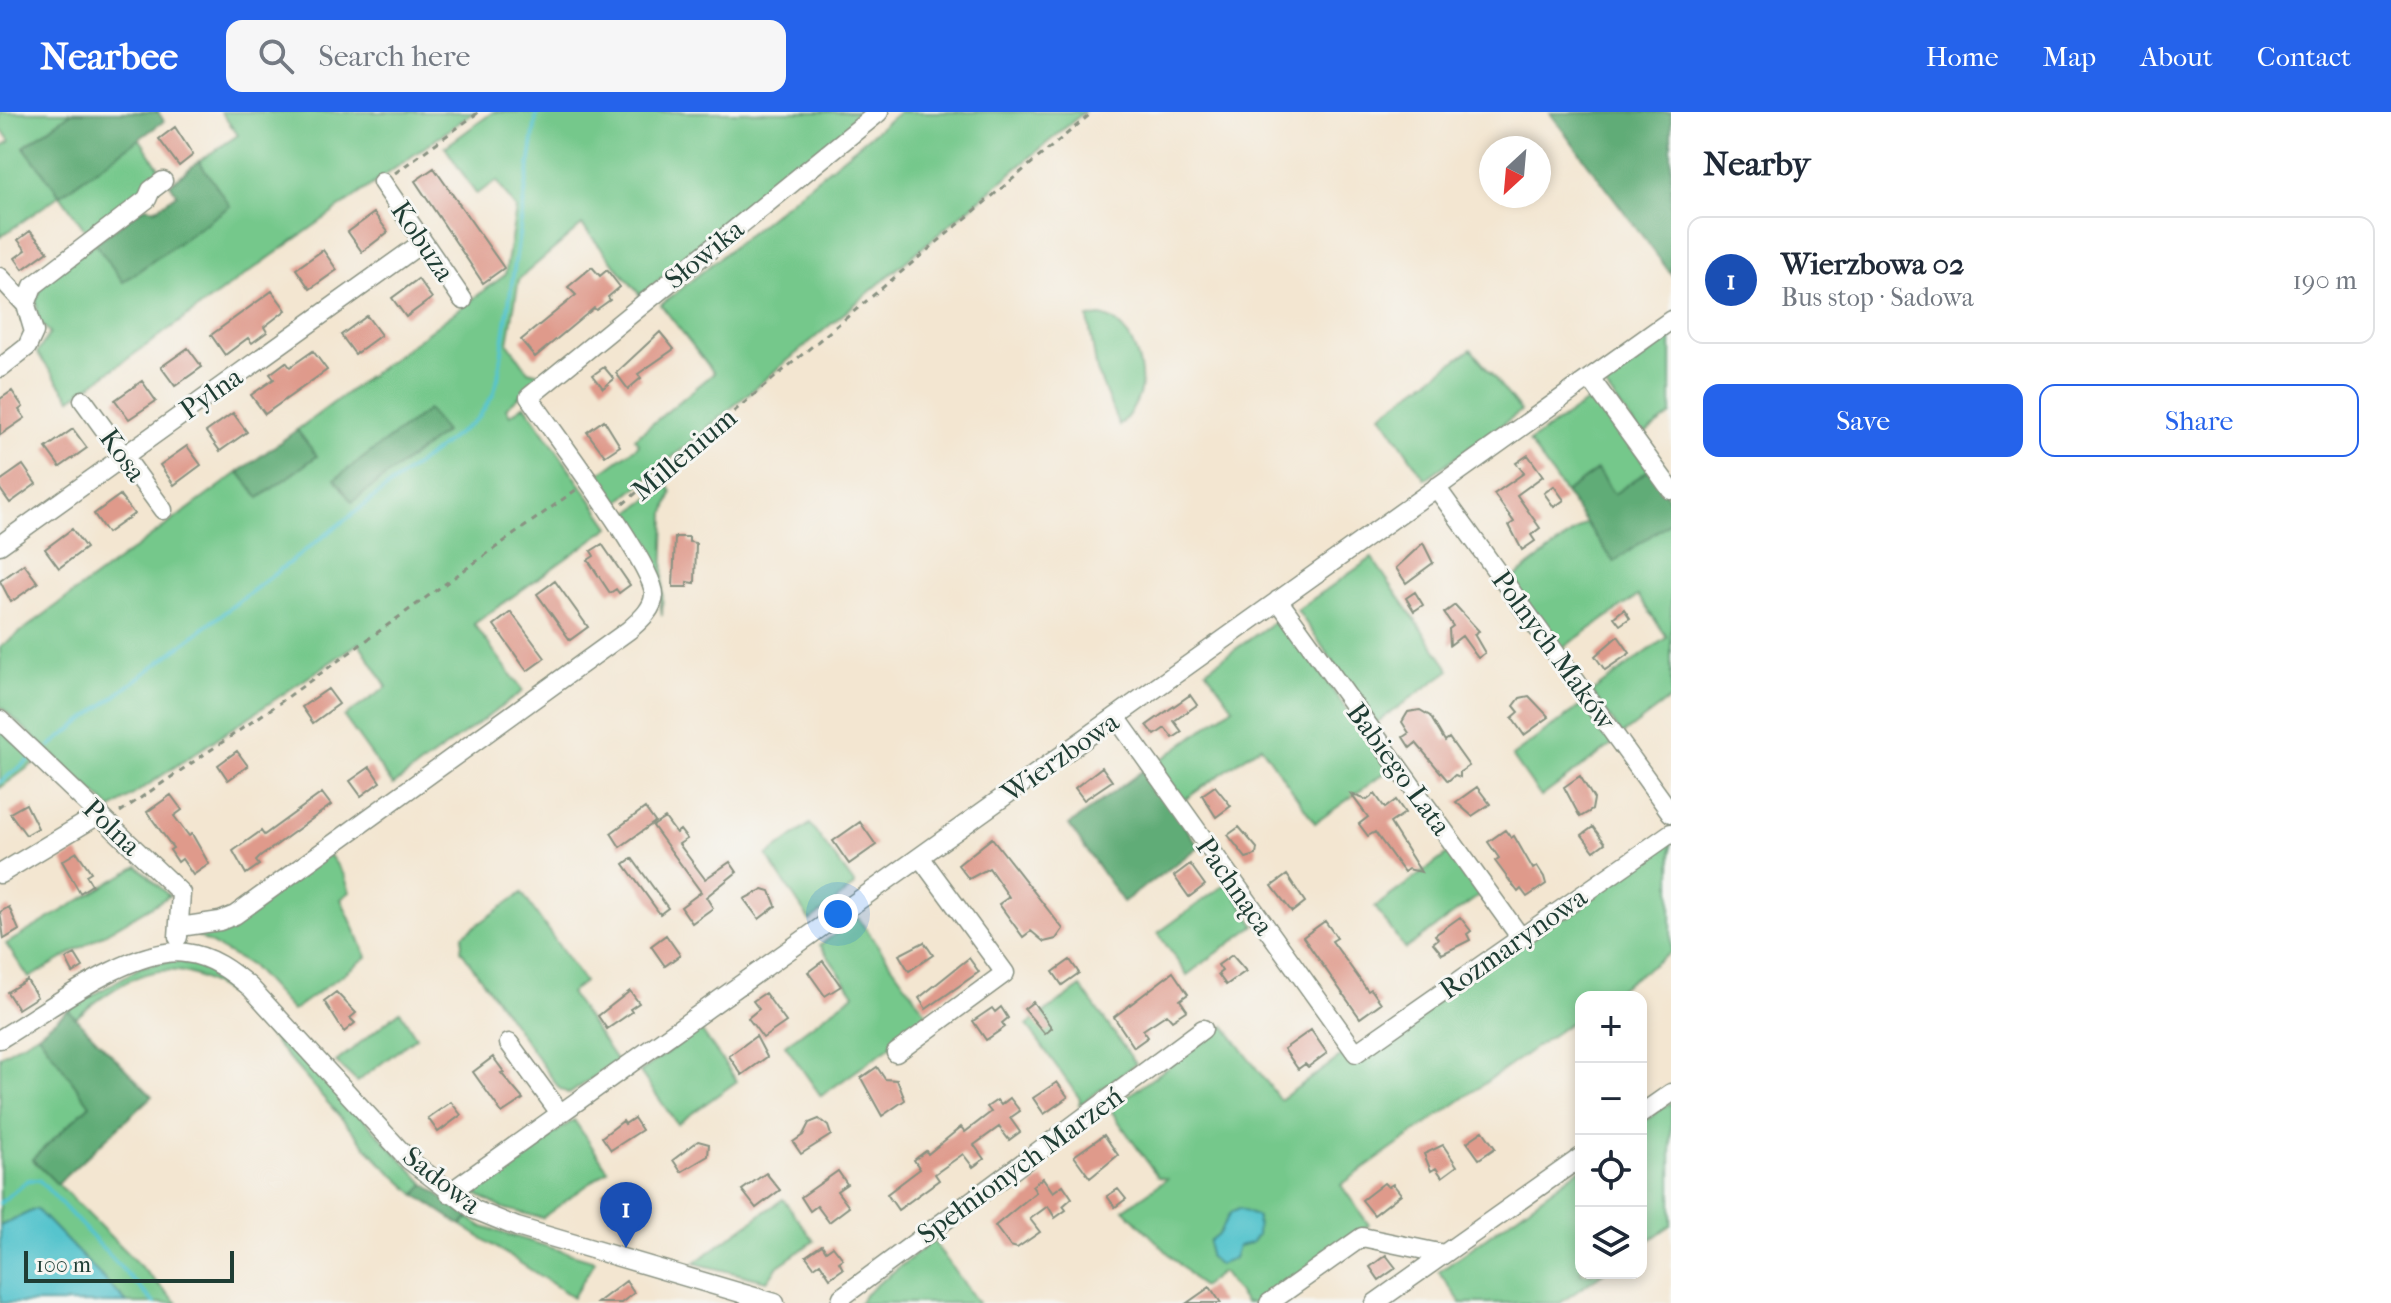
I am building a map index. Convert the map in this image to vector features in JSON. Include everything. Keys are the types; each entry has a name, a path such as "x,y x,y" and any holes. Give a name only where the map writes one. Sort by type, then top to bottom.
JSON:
{"street":[{"name":"Słowika","path":"587,481 529,397 879,112"},
{"path":"26,305 33,286 147,199 151,190 163,181"},
{"name":"Kobuza","path":"382,182 463,300"},
{"name":"Pylna","path":"0,545 423,242"},
{"path":"0,277 26,305 34,332 27,347 0,368"},
{"name":"Wierzbowa","path":"449,1193 1671,320"},
{"path":"1590,378 1671,490"},
{"name":"Kosa","path":"83,400 163,510"},
{"path":"587,481 611,514"},
{"name":"Polnych Maków","path":"1436,487 1671,813"},
{"name":"Millenium","path":"180,927 220,921 235,915 645,615 653,602 652,585 611,514"},
{"name":"Babiego Lata","path":"1278,600 1521,938"},
{"name":"Pachnąca","path":"1116,717 1356,1053"},
{"name":"Polna","path":"0,720 181,893 180,927 174,952"},
{"path":"0,874 103,817"},
{"name":"Rozmarynowa","path":"1356,1053 1671,833"},
{"path":"896,1053 1005,973 920,857"},
{"path":"0,1039 127,965 174,952"},
{"name":"Sadowa","path":"174,952 213,961 250,987 409,1160 475,1210 507,1224 775,1303"},
{"name":"Spełnionych Marzeń","path":"840,1303 842,1297 1203,1029"},
{"path":"509,1043 560,1113"},
{"path":"1647,1110 1671,1093"},
{"path":"1375,1303 1575,1161"},
{"path":"1269,1303 1362,1237 1444,1254"}],"path":[{"path":"382,182 479,112"},
{"name":"Millenium","path":"611,514 1093,112"},
{"path":"103,817 278,704 587,481"}],"green space":[{"path":"0,112 72,112 24,147 60,195 0,237 0,148 10,141 0,127"},
{"path":"72,112 158,112 164,121 60,195 24,147"},
{"path":"221,112 474,112 71,399 37,353 50,333 38,320 36,299 45,282 95,243 229,206 199,161 238,135"},
{"path":"493,112 870,112 640,295 582,225 519,279 508,343 528,371 544,375 506,408 510,415 525,405 610,527 474,624 523,691 393,785 344,717 387,687 359,643 112,809 0,706 0,647 239,472 259,497 316,455 297,430 505,275 516,209 497,181 476,194 445,147"},
{"path":"899,112 1084,112 613,507 599,487 599,474 639,445 635,438 714,373 661,305"},
{"path":"1671,112 1671,274 1550,113"},
{"path":"139,138 162,172 142,187 139,198 88,234 60,195"},
{"path":"199,161 230,206 123,282 95,243 145,207 156,209 177,194 170,184"},
{"path":"1100,316 1110,319 1126,333 1140,366 1138,398 1119,426 1097,371 1088,318"},
{"path":"1671,338 1671,415 1642,436 1605,386"},
{"path":"1471,349 1521,411 1425,479 1381,414"},
{"path":"1597,395 1649,470 1614,495 1597,470 1565,493 1529,442"},
{"path":"428,410 445,432 352,502 335,479"},
{"path":"297,430 317,456 259,498 239,472"},
{"path":"1597,470 1614,494 1649,470 1671,501 1671,521 1614,562 1565,493"},
{"path":"668,485 672,492 665,513 662,616 657,579 621,519"},
{"path":"1671,521 1671,698 1622,735 1592,692 1667,637 1638,596 1561,649 1511,580 1586,523 1614,561"},
{"path":"1372,558 1450,670 1376,723 1297,610"},
{"path":"1281,617 1389,770 1315,823 1261,746 1184,800 1157,763 1233,707 1206,670"},
{"path":"1585,703 1613,744 1541,797 1512,756"},
{"path":"0,730 37,761 0,788"},
{"path":"1145,769 1199,847 1123,902 1069,825"},
{"path":"810,824 855,885 810,921 767,856"},
{"path":"1671,837 1671,952 1616,991 1575,991 1575,1019 1341,1185 1369,1225 1261,1303 1245,1303 1222,1272 1202,1287 1124,1209 1167,1179 1158,1177 1112,1112 1114,1106 1225,1026 1280,1100 1346,1053 1352,1061"},
{"path":"1449,853 1480,895 1405,949 1375,907"},
{"path":"329,854 344,875 350,892 341,899 367,957 292,1011 251,966 197,936 202,929"},
{"path":"138,866 169,896 29,978 6,944"},
{"path":"1227,883 1255,925 1187,975 1158,933"},
{"path":"522,893 584,982 570,993 617,1061 569,1094 559,1088 461,950 463,935"},
{"path":"858,918 930,1018 821,1096 785,1045 854,994 820,945"},
{"path":"170,961 206,968 239,986 425,1184 416,1195 380,1162 239,1002 215,985 194,975 174,971 154,972 116,988 74,1019 68,1010 141,967"},
{"path":"1081,987 1136,1064 1079,1105 1080,1099 1027,1025"},
{"path":"68,1010 152,1096 57,1184 32,1159 90,1105 38,1034"},
{"path":"400,1011 416,1037 357,1082 336,1062"},
{"path":"700,1029 737,1081 677,1124 640,1072"},
{"path":"38,1034 90,1105 33,1159 177,1303 127,1303 36,1209 0,1226 0,1056"},
{"path":"1671,1102 1671,1225 1647,1242 1647,1135 1647,1120"},
{"path":"574,1120 608,1170 542,1218 502,1208 470,1191"},
{"path":"1575,1172 1575,1279 1594,1279 1560,1303 1461,1303 1439,1272"},
{"path":"425,1184 469,1218 461,1225 416,1195"},
{"path":"783,1199 814,1241 778,1266 767,1281 694,1263"},
{"path":"469,1218 483,1227 595,1261 573,1297 461,1225"},
{"path":"933,1241 978,1303 859,1303 866,1293"}],"water":[{"path":"36,1209 127,1303 0,1303 0,1226"},
{"path":"1239,1209 1258,1217 1257,1235 1251,1243 1238,1246 1234,1258 1219,1265 1209,1256 1209,1241 1219,1233 1230,1213"}],"building":[{"path":"175,127 193,155 179,166 159,139"},
{"path":"434,168 504,268 483,283 415,181"},
{"path":"374,213 388,232 362,252 348,232"},
{"path":"30,231 48,251 23,269 15,258 26,250 18,240"},
{"path":"323,250 337,270 310,289 296,269"},
{"path":"592,267 600,276 607,270 620,287 608,297 610,300 596,310 594,308 535,357 521,340 576,295 568,287"},
{"path":"418,279 432,298 406,317 392,298"},
{"path":"272,291 286,310 264,327 267,332 252,343 248,338 225,355 211,335"},
{"path":"367,316 381,335 355,354 341,335"},
{"path":"660,332 674,349 638,374 641,378 628,389 616,373"},
{"path":"188,348 202,367 175,386 161,367"},
{"path":"313,351 327,370 265,414 251,395 274,379 270,374 286,362 290,367"},
{"path":"604,367 614,379 603,388 593,375"},
{"path":"142,381 156,401 129,419 115,400"},
{"path":"12,391 23,407 19,410 25,418 0,435 0,399"},
{"path":"233,413 247,432 220,451 206,432"},
{"path":"604,420 620,446 605,456 587,432"},
{"path":"73,429 87,448 60,467 46,448"},
{"path":"187,446 201,465 174,485 160,465"},
{"path":"1528,455 1543,476 1517,495 1540,528 1531,535 1535,541 1522,550 1509,525 1514,522 1494,494 1524,473 1516,463"},
{"path":"23,465 36,484 10,503 0,489 0,481"},
{"path":"1554,486 1564,500 1554,507 1544,493"},
{"path":"120,495 134,514 107,533 94,514"},
{"path":"72,529 86,548 59,568 45,549"},
{"path":"675,537 689,537 689,542 696,543 695,583 687,582 687,587 673,587"},
{"path":"1423,543 1433,563 1406,583 1396,568"},
{"path":"602,544 630,585 619,593 616,589 610,593 588,560 594,556 591,551"},
{"path":"24,564 38,583 11,602 0,581"},
{"path":"555,581 588,627 570,640 537,594"},
{"path":"1415,592 1423,605 1414,611 1406,598"},
{"path":"1455,605 1479,631 1474,634 1485,653 1478,658 1462,636 1450,645 1449,629 1453,626 1444,613"},
{"path":"1624,609 1630,618 1620,625 1614,617"},
{"path":"511,612 545,658 527,671 494,625"},
{"path":"1618,636 1630,653 1605,670 1595,656"},
{"path":"328,689 339,704 313,723 302,707"},
{"path":"1190,695 1197,705 1174,721 1182,732 1173,738 1165,728 1155,735 1147,725"},
{"path":"1529,696 1549,717 1524,735 1512,718 1519,712 1514,706 1520,698"},
{"path":"1420,710 1430,716 1445,741 1449,738 1469,766 1460,772 1460,777 1455,775 1448,781 1416,743 1410,748 1403,737 1409,733 1402,722 1408,712"},
{"path":"237,751 248,766 228,780 218,765"},
{"path":"370,767 380,782 361,796 350,781"},
{"path":"1102,767 1112,781 1084,800 1075,788"},
{"path":"1580,776 1594,799 1592,810 1580,817 1564,787"},
{"path":"1215,786 1231,806 1216,817 1202,795"},
{"path":"1477,787 1490,804 1472,816 1456,802"},
{"path":"322,793 331,805 260,857 256,861 259,865 246,874 233,851 261,831 264,835"},
{"path":"1351,794 1367,800 1375,794 1385,808 1396,800 1405,813 1390,823 1421,872 1408,869 1404,872 1375,832 1368,836 1359,824 1368,817"},
{"path":"171,795 182,810 174,816 189,836 192,834 209,864 193,875 182,859 178,862 170,850 173,848 147,812"},
{"path":"26,804 38,828 26,835 10,813"},
{"path":"645,808 655,822 620,847 611,833"},
{"path":"665,818 676,833 680,830 687,839 679,844 705,879 730,862 737,872 706,897 713,908 692,923 681,907 701,892 653,826"},
{"path":"860,822 876,845 849,864 833,841"},
{"path":"1239,827 1257,848 1256,855 1246,858 1228,835"},
{"path":"1593,827 1605,843 1594,851 1582,835"},
{"path":"1505,830 1511,838 1514,836 1533,869 1537,866 1544,877 1546,884 1527,897 1521,889 1518,892 1495,861 1499,858 1488,842"},
{"path":"992,838 1063,929 1056,939 1044,942 1031,931 1023,937 999,904 1009,897 989,868 969,879 958,865"},
{"path":"77,852 91,872 86,875 92,885 80,893 62,861"},
{"path":"632,858 668,908 660,914 624,864"},
{"path":"1190,864 1205,885 1189,897 1174,876"},
{"path":"1287,875 1305,902 1292,912 1272,886"},
{"path":"763,889 770,891 776,906 759,919 744,899"},
{"path":"9,907 19,930 4,939 0,912"},
{"path":"1460,917 1471,931 1467,934 1470,940 1442,954 1433,943 1438,939 1435,935"},
{"path":"1325,921 1337,938 1332,941 1368,991 1371,989 1381,1003 1360,1018 1303,937"},
{"path":"666,935 680,955 665,966 651,946"},
{"path":"924,942 933,955 909,971 899,955"},
{"path":"75,954 83,967 73,973 66,959"},
{"path":"1232,955 1246,971 1226,985 1218,974 1222,971 1218,965"},
{"path":"969,958 979,972 926,1009 919,998"},
{"path":"1070,960 1079,973 1062,985 1053,972"},
{"path":"823,961 841,986 825,996 808,972"},
{"path":"1173,972 1188,994 1180,1000 1187,1010 1172,1020 1167,1014 1143,1030 1148,1037 1134,1047 1114,1017"},
{"path":"27,980 37,997 18,1009 7,992"},
{"path":"630,991 639,1003 630,1009 632,1012 607,1029 598,1016"},
{"path":"336,992 356,1013 350,1018 355,1023 344,1032 324,1001"},
{"path":"765,993 786,1022 763,1038 748,1018 759,1009 753,1001"},
{"path":"1033,1002 1052,1028 1045,1034 1024,1009"},
{"path":"1001,1007 1008,1018 1002,1023 1005,1027 986,1040 973,1021 992,1008 995,1012"},
{"path":"1311,1030 1327,1053 1308,1067 1305,1064 1298,1069 1284,1049"},
{"path":"756,1036 767,1057 742,1075 729,1056"},
{"path":"493,1057 504,1072 501,1073 523,1099 502,1113 473,1072"},
{"path":"877,1067 885,1079 897,1080 905,1100 882,1116 861,1078"},
{"path":"1057,1082 1068,1097 1044,1114 1033,1098"},
{"path":"1010,1098 1020,1111 1010,1118 1020,1132 1009,1140 999,1127 974,1145 984,1159 973,1167 963,1154 935,1174 939,1180 898,1210 887,1194 920,1169 914,1160 926,1151 928,1154 961,1127 965,1132 991,1112 987,1107 997,1100 1001,1105"},
{"path":"451,1102 461,1115 438,1132 428,1118"},
{"path":"634,1118 642,1130 611,1150 602,1137 623,1121 625,1124"},
{"path":"819,1119 828,1126 831,1135 801,1154 793,1142 803,1135 809,1123"},
{"path":"1483,1131 1495,1148 1479,1159 1467,1142"},
{"path":"1104,1135 1118,1155 1090,1178 1074,1156"},
{"path":"698,1141 709,1144 708,1156 681,1172 673,1160"},
{"path":"1443,1145 1457,1166 1442,1177 1436,1168 1431,1171 1424,1154"},
{"path":"838,1171 847,1184 837,1191 849,1207 829,1222 817,1206 810,1211 801,1197"},
{"path":"766,1173 780,1190 756,1208 742,1190"},
{"path":"1043,1178 1053,1192 1063,1185 1072,1198 1063,1206 1066,1210 1055,1218 1048,1206 1030,1219 1040,1232 1017,1248 1010,1246 995,1226 1036,1192 1032,1186"},
{"path":"618,1182 631,1202 615,1213 602,1193"},
{"path":"1384,1183 1388,1187 1393,1184 1401,1194 1374,1215 1362,1200"},
{"path":"1118,1189 1126,1199 1115,1207 1107,1196"},
{"path":"822,1245 826,1251 833,1246 843,1259 839,1262 843,1269 830,1278 820,1263 814,1267 806,1256"},
{"path":"1386,1255 1396,1268 1379,1280 1370,1267"},
{"path":"626,1281 634,1293 621,1303 597,1303"},
{"path":"1210,1287 1221,1303 1187,1303"}],"waterway":[{"path":"50,746 478,418 493,395 498,378 537,112"},
{"path":"0,782 29,760"},
{"path":"0,1203 28,1180 39,1180 154,1303"}],"place":[{"name":"Wierzbowa 02","path":"626,1248"}]}
